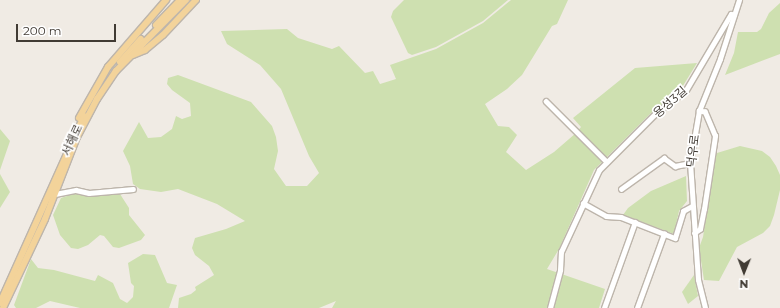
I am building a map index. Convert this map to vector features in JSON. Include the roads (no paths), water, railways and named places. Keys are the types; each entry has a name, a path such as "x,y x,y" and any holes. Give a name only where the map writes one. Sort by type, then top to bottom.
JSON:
{"main road":[{"name":"서해로","path":"0,303 76,129 113,69 180,0"},
{"name":"서해로","path":"3,308 55,194 77,137 97,99 116,71 186,0"},
{"path":"130,56 146,50 196,0"},
{"path":"76,129 84,106 99,80 122,49 163,1"}],"street":[{"name":"덕우로","path":"705,308 699,292 690,163 699,111 739,0"},
{"name":"용성3길","path":"550,308 560,270 561,252 594,180 607,162 657,112 686,90 731,14 734,15"},
{"path":"546,100 607,162"},
{"path":"694,233 700,228 704,209 714,136 705,112 699,111"},
{"path":"621,189 664,158 675,166 690,163"},
{"path":"55,194 70,190 89,193 133,189"},
{"path":"584,203 606,216 634,222 675,238 683,211 692,206"},
{"path":"604,308 634,222"},
{"path":"637,308 664,234"}]}
